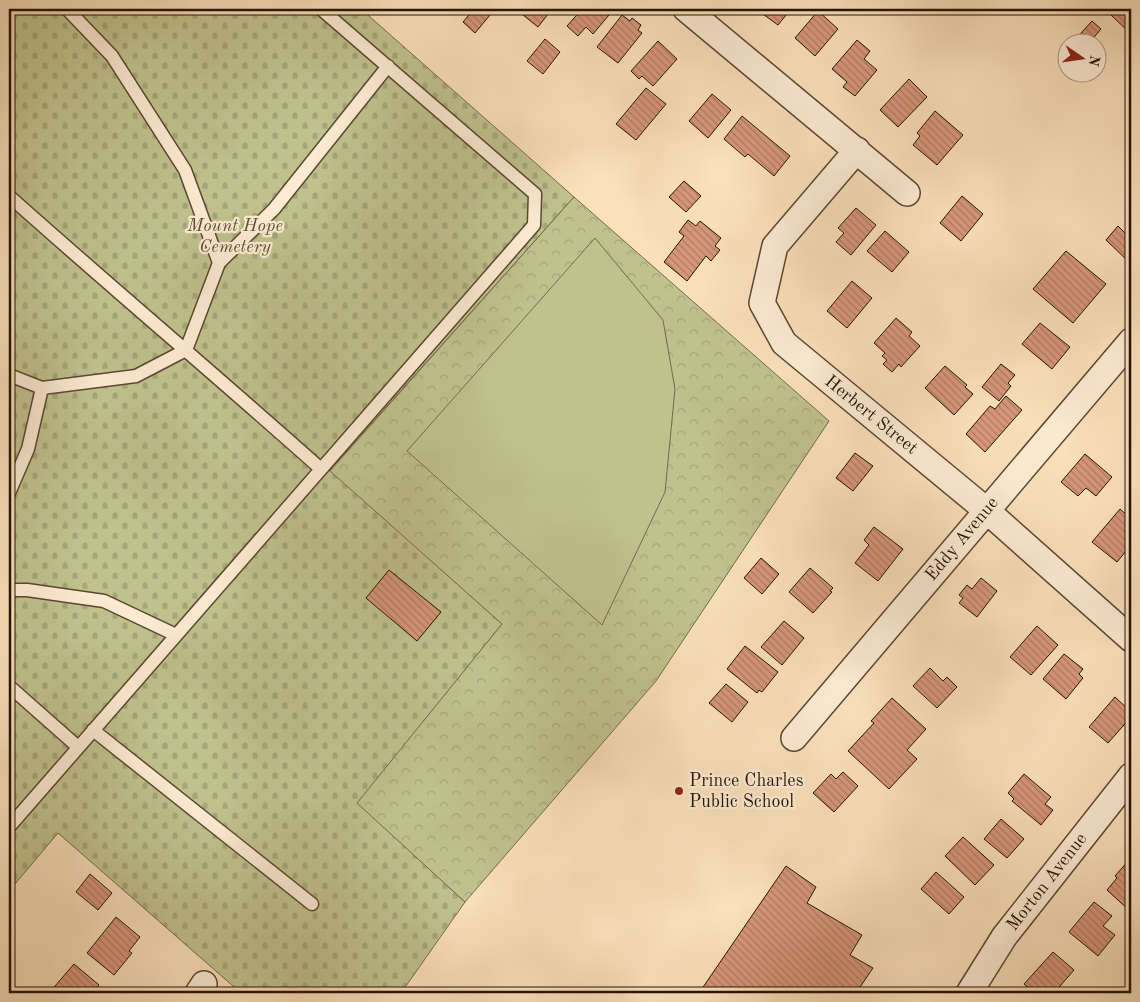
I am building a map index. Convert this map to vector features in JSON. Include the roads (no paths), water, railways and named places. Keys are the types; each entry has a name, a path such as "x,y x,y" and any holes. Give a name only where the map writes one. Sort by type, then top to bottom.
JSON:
{"street":[{"path":"693,11 907,193"},
{"name":"Herbert Street","path":"857,150 775,246 762,303 784,343 986,510 1131,640"},
{"name":"Eddy Avenue","path":"794,738 986,510 1131,342"},
{"name":"Morton Avenue","path":"969,993 1004,937 1131,776"}],"lane":[{"path":"67,9 112,56 185,170 219,263"},
{"path":"9,827 534,226 535,194 321,9"},
{"path":"9,375 42,388 136,376 186,350 219,263 274,210 388,66"},
{"path":"9,196 321,469"},
{"path":"9,493 28,448 42,388"},
{"path":"9,590 27,590 104,601 176,635"},
{"path":"9,686 78,747"},
{"path":"93,730 312,904"}],"place":[{"name":"Prince Charles Public School","path":"679,791"}],"park label":[{"name":"Mount Hope Cemetery","path":"235,236"}]}
